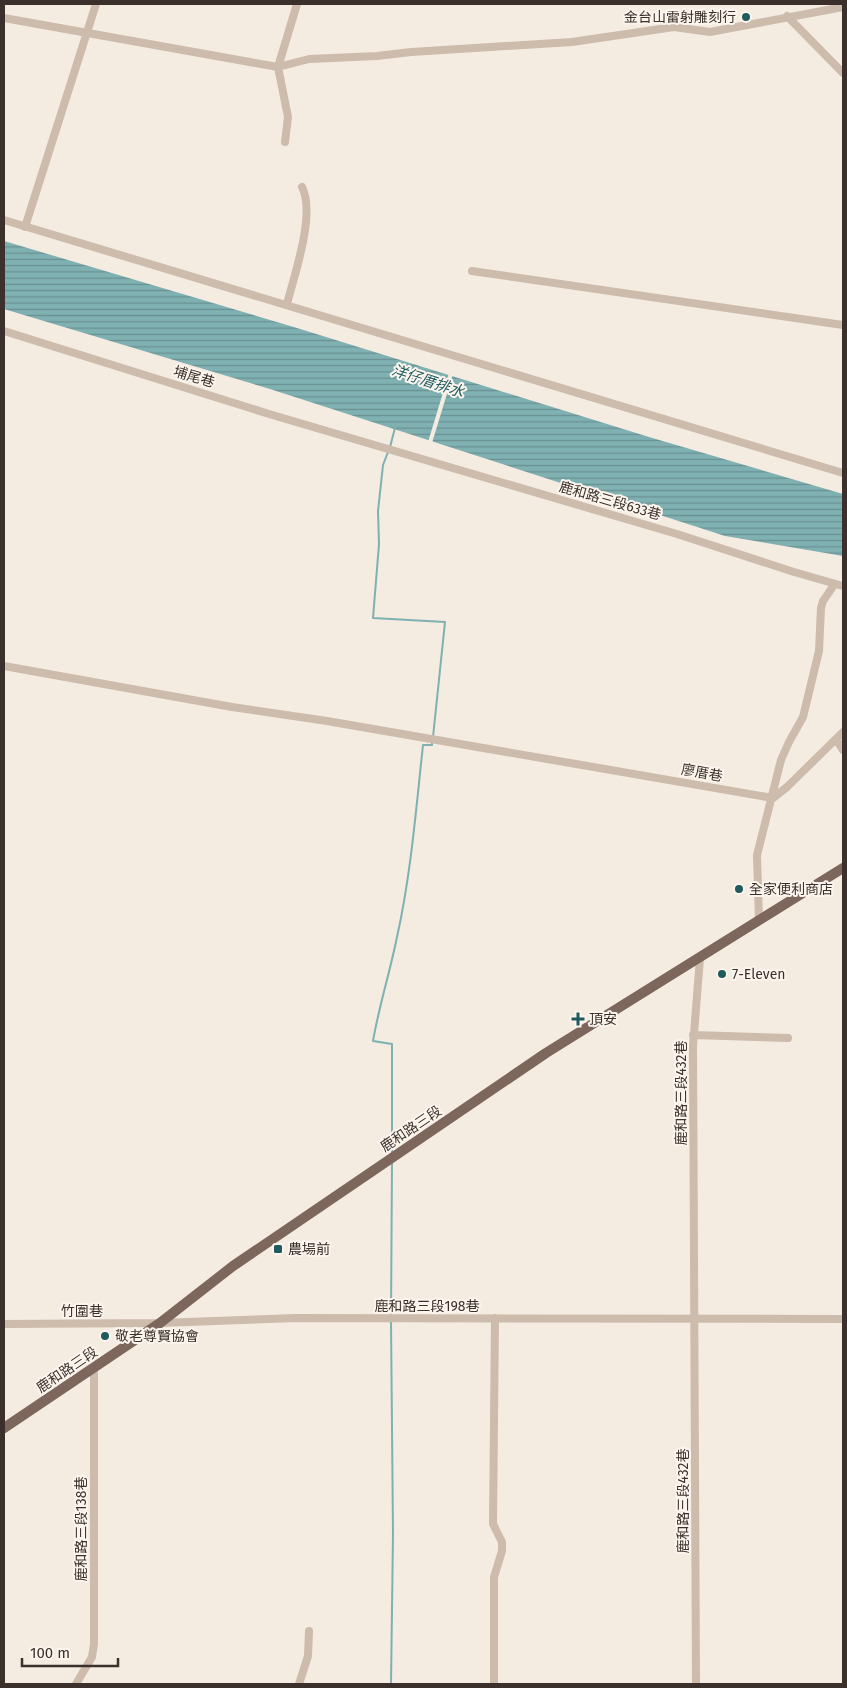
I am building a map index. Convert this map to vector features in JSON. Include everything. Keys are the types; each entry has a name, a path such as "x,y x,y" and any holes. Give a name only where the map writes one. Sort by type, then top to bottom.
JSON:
{"main road":[{"name":"鹿和路三段","path":"4,1428 160,1323 233,1266 535,1060 843,868"}],"street":[{"path":"25,226 96,4"},
{"path":"285,142 288,116 278,67 297,4"},
{"path":"4,18 278,67 309,59 572,42 674,27 710,32 843,5"},
{"path":"787,16 843,73"},
{"path":"287,304 306,229 305,194 302,188"},
{"path":"4,220 843,473"},
{"path":"472,271 843,325"},
{"name":"埔尾巷","path":"4,331 270,414 378,445"},
{"name":"鹿和路三段633巷","path":"378,445 677,534 834,585 843,586"},
{"path":"759,921 757,855 781,760 803,717 819,651 823,600 834,585"},
{"name":"廖厝巷","path":"4,666 232,707 327,721 772,798"},
{"path":"772,798 843,732"},
{"path":"836,739 843,750"},
{"name":"鹿和路三段432巷","path":"696,1684 693,1035 700,958"},
{"path":"693,1035 788,1038"},
{"name":"鹿和路三段198巷","path":"160,1323 274,1318 694,1318"},
{"path":"494,1318 493,1524 502,1542 502,1551 494,1577 494,1684"},
{"path":"694,1318 843,1319"},
{"name":"竹圍巷","path":"4,1324 160,1323"},
{"name":"鹿和路三段138巷","path":"76,1684 92,1657 94,1644 94,1368"},
{"path":"299,1684 308,1656 309,1631"}],"water":[{"name":"洋仔厝排水","path":"4,241 843,494 843,556 725,536 270,389 4,309"}],"pier":[{"path":"449,373 453,374 432,443 428,442"}],"waterway":[{"path":"390,447 395,428"},
{"path":"388,452 383,465 378,511 379,544 373,618 445,622 433,737"},
{"path":"392,1154 392,1044 373,1041 402,913 413,841 423,745 432,745 432,741"},
{"path":"391,1317 392,1162"},
{"path":"391,1322 393,1533 391,1684"}],"place":[{"name":"金台山雷射雕刻行","path":"746,17"},
{"name":"全家便利商店","path":"739,889"},
{"name":"7-Eleven","path":"722,974"},
{"name":"頂安","path":"578,1019"},
{"name":"農場前","path":"278,1249"},
{"name":"敬老尊賢協會","path":"105,1336"}]}
